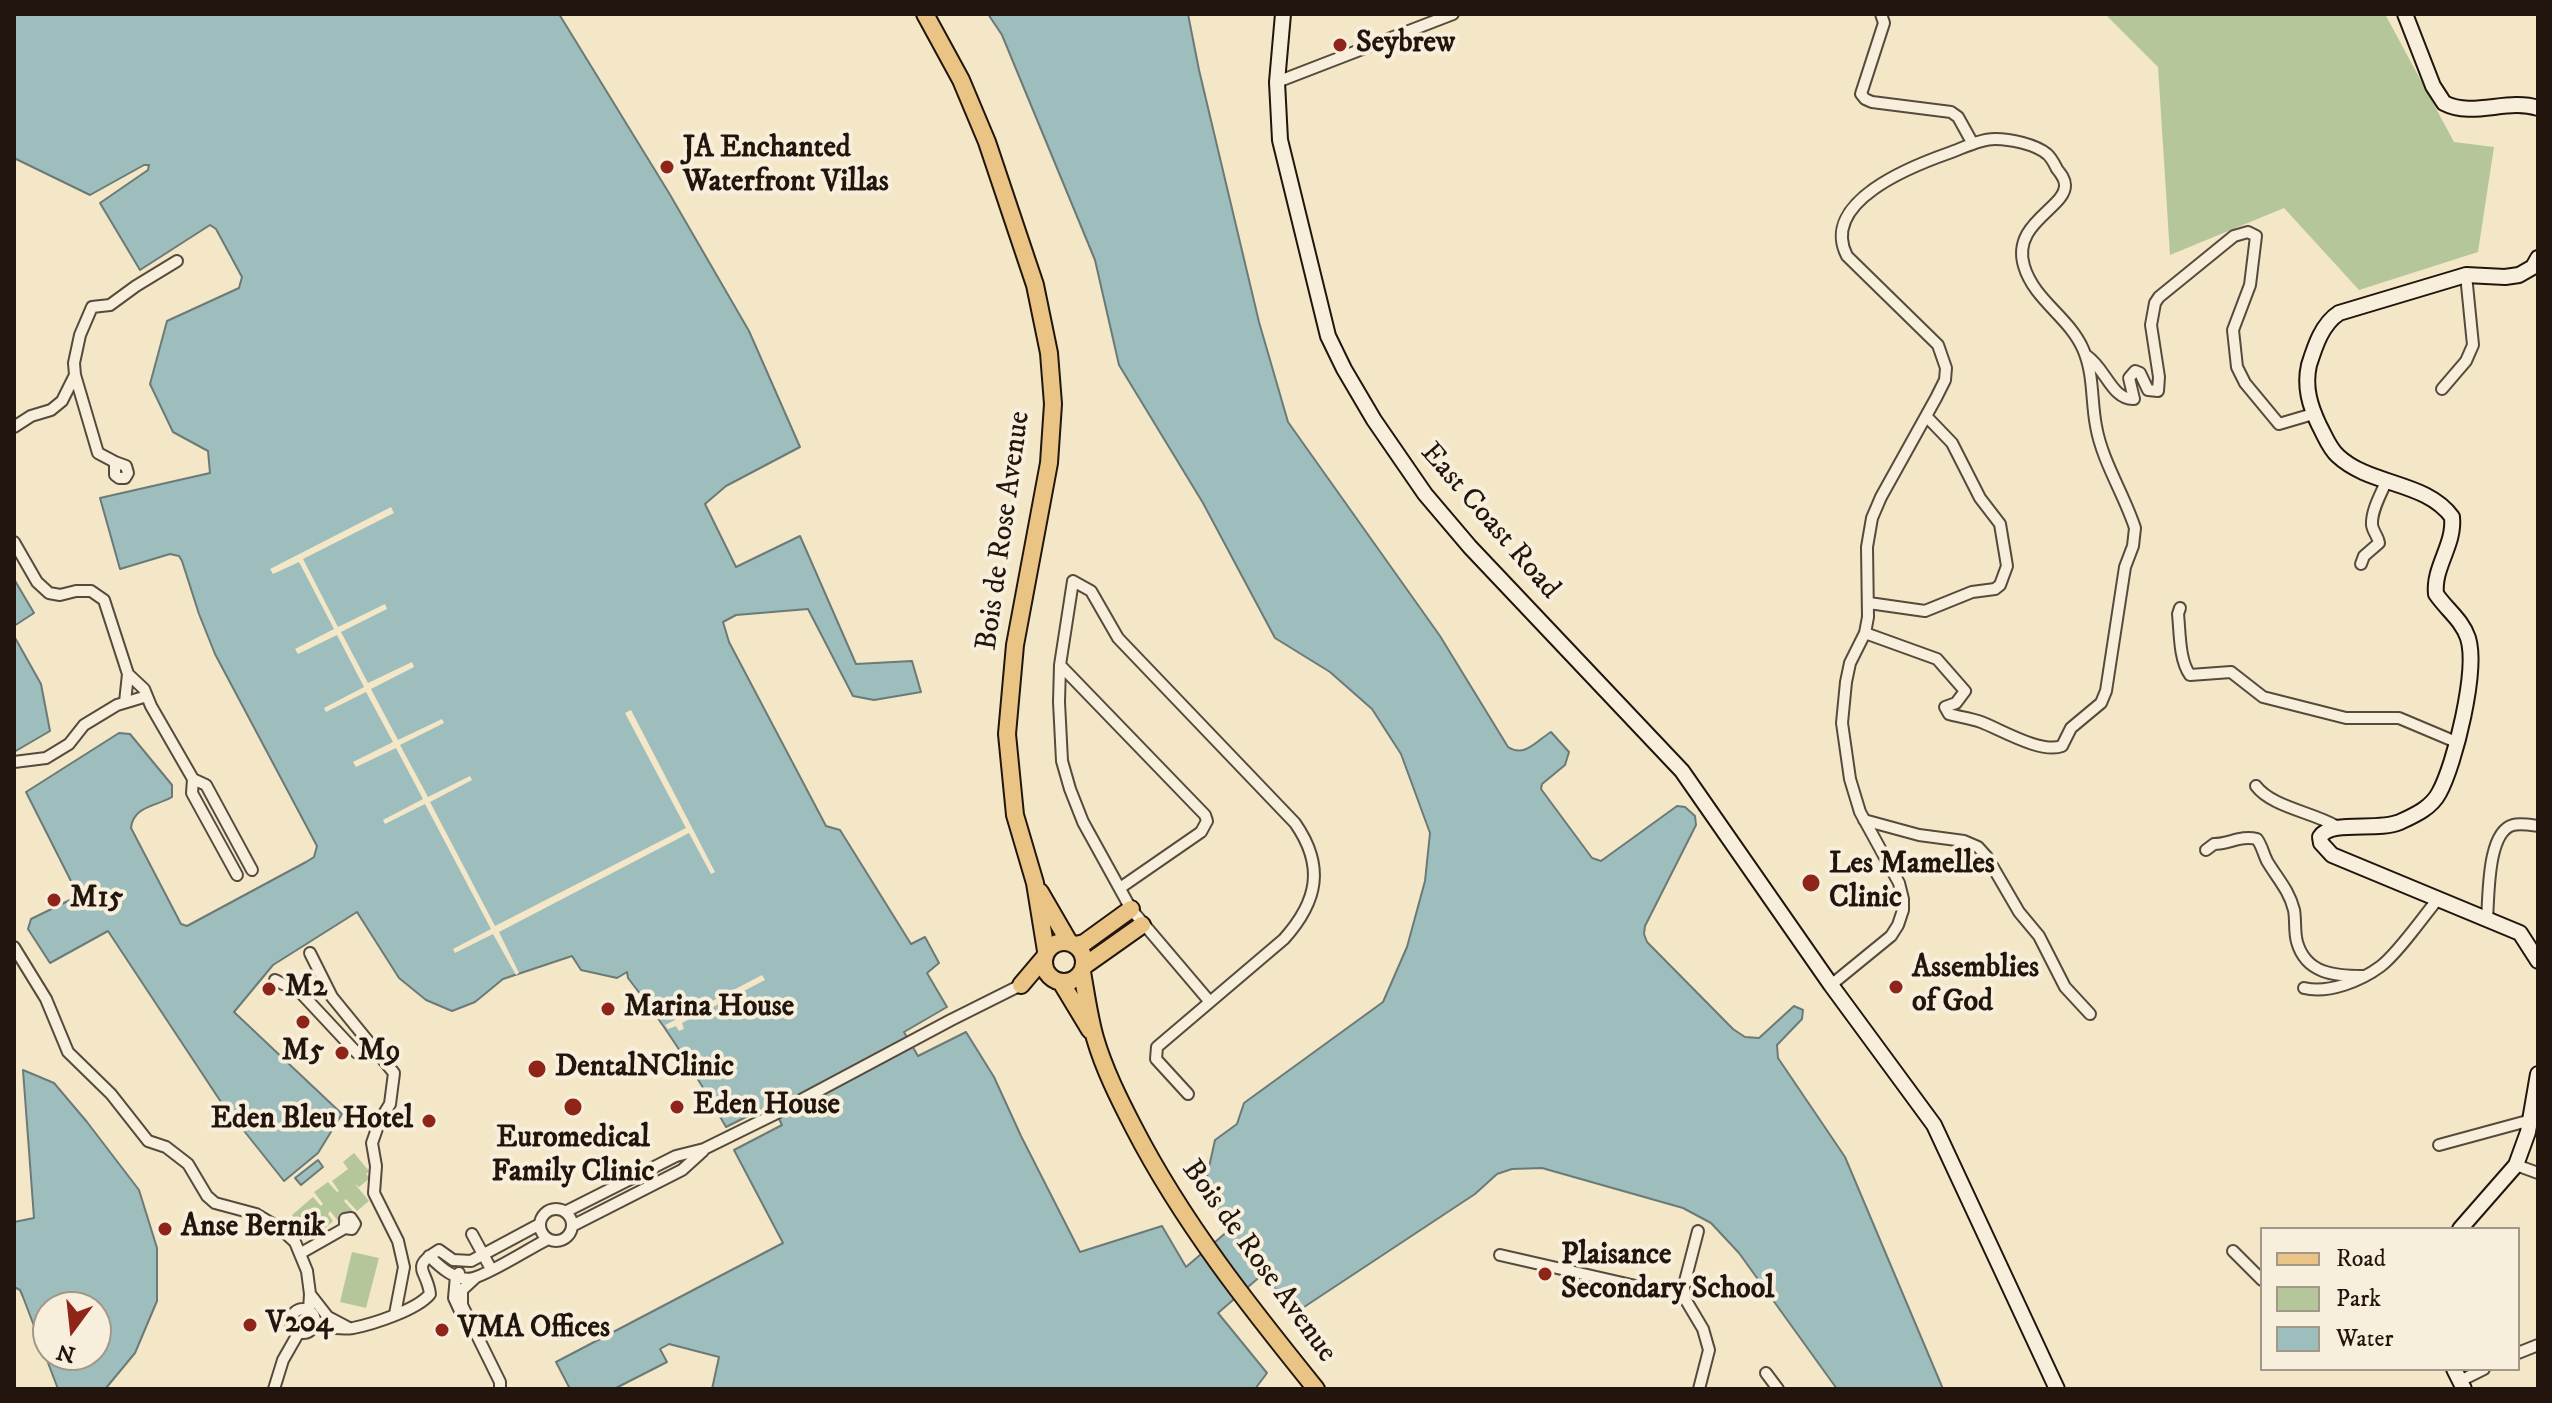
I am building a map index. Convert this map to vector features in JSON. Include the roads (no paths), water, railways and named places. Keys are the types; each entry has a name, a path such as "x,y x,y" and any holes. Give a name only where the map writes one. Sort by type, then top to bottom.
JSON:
{"main road":[{"name":"Bois de Rose Avenue","path":"925,14 961,80 987,142 1035,285 1049,353 1053,404 1049,463 1015,645 1007,734 1015,815 1035,883 1045,955"},
{"name":"East Coast Road","path":"1283,14 1277,82 1280,140 1328,336 1344,369 1374,420 1425,494 1470,547 1682,771 1831,985 1934,1125 2057,1389"},
{"path":"2405,14 2433,86 2444,103 2464,109 2507,104 2538,108"},
{"path":"2538,258 2529,271 2519,275 2466,275 2352,309 2330,319 2317,342 2308,372 2307,388 2313,414 2336,455 2350,466 2436,502 2452,517 2449,549 2435,585 2436,594 2459,620 2469,640 2471,654 2466,701 2439,794 2423,811 2396,824 2381,827 2336,826 2326,829 2320,837 2332,855 2520,933 2538,961"},
{"name":"Bois de Rose Avenue","path":"1035,883 1072,944"},
{"path":"1021,985 1056,943 1084,943 1131,909"},
{"path":"1021,985 1073,981 1083,969 1142,925"},
{"path":"1072,944 1083,955 1083,969"},
{"path":"1045,955 1044,969 1057,981"},
{"name":"Bois de Rose Avenue","path":"1083,969 1095,1038 1117,1095 1154,1168 1243,1299 1316,1389"},
{"name":"Bois de Rose Avenue","path":"1057,981 1095,1038"},
{"path":"2462,1227 2516,1165 2531,1120 2538,1074"}],"street":[{"path":"1277,82 1453,14"},
{"path":"1881,14 1884,23 1861,94 1872,102 1951,112 1958,117 1973,144"},
{"path":"1831,985 1891,936 1903,910 1899,883 1864,820 1850,779 1842,723 1848,673 1865,633 1869,603 1867,547 1872,518 1945,380 1946,368 1938,345 1847,256 1841,244 1842,235 1850,214 1877,185 1917,164 1995,139 2025,144 2048,154 2066,182 2065,190 2026,235 2022,258 2027,279 2060,315 2085,355 2089,365 2096,426 2135,528 2133,546 2125,567 2106,691 2101,703 2078,720 2062,746 2054,749 2042,747 1976,720 1949,714 1945,707 1956,703 1965,691 1937,659 1865,633"},
{"path":"2085,355 2098,363 2110,385 2124,398 2134,399 2129,378 2135,371 2140,373 2148,390 2152,393 2158,391 2159,377 2151,325 2155,303 2234,236 2248,232 2256,236 2250,285 2233,330 2237,367 2245,383 2279,424 2313,414"},
{"path":"115,462 98,453 75,375 74,363 80,335 92,307 110,305 177,261"},
{"path":"2442,389 2466,361 2473,345 2466,275"},
{"path":"14,427 31,416 51,410 62,401 75,375"},
{"path":"1869,603 1925,611 1972,592 1995,589 2000,585 2007,566 2000,524 1980,498 1952,443 1926,416"},
{"path":"2361,564 2368,552 2379,543 2372,522 2386,482"},
{"path":"14,542 37,582 49,593 60,595 91,591 104,600 128,674 125,702"},
{"path":"1188,1094 1156,1059 1161,1043 1210,1002 1284,939 1302,919 1311,899 1313,857 1295,823 1118,638 1091,591 1073,581 1060,665 1062,761 1083,822 1131,909 1210,1002"},
{"path":"2180,608 2178,614 2184,660 2190,675 2231,672 2263,697 2346,718 2399,718 2456,742"},
{"path":"1060,665 1205,815 1207,821 1201,832 1120,888"},
{"path":"128,674 144,689 193,779 192,793 237,875"},
{"path":"14,762 46,758 69,744 84,725 125,702 147,696"},
{"path":"193,779 206,785 252,870"},
{"path":"2256,786 2278,802 2321,817 2336,826"},
{"path":"1864,820 1919,835 1964,841 1978,847 2019,912 2039,936 2065,987 2090,1014"},
{"path":"2487,918 2491,858 2503,831 2512,825 2538,826"},
{"path":"2206,850 2214,844 2243,837 2257,839 2288,894 2298,944 2306,960 2320,971 2363,976"},
{"path":"2304,988 2332,988 2381,966 2438,899"},
{"path":"14,947 46,999 68,1052 111,1094 148,1141 166,1147 188,1164 207,1196 215,1203 256,1214 295,1242 307,1271 309,1310 315,1319 308,1332 299,1332 293,1328 291,1316 296,1310 309,1310"},
{"path":"310,953 332,997 394,1073 390,1104 372,1143 376,1166 374,1193 398,1241 404,1267 395,1314"},
{"path":"275,980 301,993 357,1053 367,1055 374,1050"},
{"path":"486,1353 464,1320 454,1298 456,1276 471,1261 540,1224 551,1210 565,1212 676,1156 704,1149 1021,985"},
{"path":"2439,1145 2531,1120"},
{"path":"500,1389 500,1382 462,1305 462,1290 475,1278 548,1239 563,1240 572,1226 682,1170 704,1149"},
{"path":"2516,1165 2538,1173"},
{"path":"565,1212 572,1226"},
{"path":"540,1224 548,1239"},
{"path":"301,1253 345,1228"},
{"path":"1698,1231 1684,1285 1684,1297 1703,1329 1709,1350 1699,1389"},
{"path":"472,1234 491,1269"},
{"path":"2233,1251 2260,1278"},
{"path":"313,1326 350,1329 395,1314 426,1299 430,1294 421,1268 423,1261 434,1253"},
{"path":"434,1253 453,1260 471,1261"},
{"path":"434,1253 440,1267 456,1276 475,1278"},
{"path":"1500,1255 1684,1297"},
{"path":"310,1294 328,1317 350,1329"},
{"path":"274,1389 283,1360 299,1332"},
{"path":"2459,1380 2479,1371"},
{"path":"1766,1373 1778,1389"}],"water":[{"path":"14,14 559,14 749,331 800,447 726,486 705,504 736,567 800,536 856,664 912,661 921,692 874,700 853,696 808,609 736,615 723,622 729,642 826,826 840,830 911,944 925,937 939,963 927,973 947,1007 904,1032 918,1056 966,1032 994,1077 1080,1252 1162,1226 1186,1267 1229,1230 1205,1185 1215,1140 1237,1124 1244,1103 1383,1002 1407,947 1425,881 1430,833 1401,754 1372,709 1330,672 1275,638 1203,503 1119,365 1095,260 1002,35 988,14 1188,14 1259,322 1288,422 1440,636 1508,747 1520,751 1551,732 1569,752 1565,765 1542,784 1541,789 1592,858 1601,861 1677,806 1685,807 1695,816 1696,825 1645,926 1647,942 1733,1029 1745,1037 1759,1038 1794,1006 1803,1010 1802,1019 1777,1045 1778,1058 1845,1157 1943,1389 1837,1389 1739,1253 1711,1223 1683,1208 1542,1168 1512,1169 1497,1174 1475,1194 1295,1313 1263,1274 1218,1313 1267,1373 1255,1389 712,1389 719,1357 669,1344 660,1349 667,1362 614,1389 570,1389 556,1362 783,1243 734,1150 782,1125 772,1104 726,1127 680,1050 628,978 627,972 617,978 581,970 572,956 503,979 475,1002 452,1011 426,1000 399,978 357,912 273,965 234,1012 342,1114 318,1153 284,1181 221,1102 108,931 50,963 28,929 31,919 74,898 77,893 26,792 119,733 130,734 172,785 172,797 141,811 131,828 181,924 187,926 306,862 314,857 317,846 215,654 179,556 170,554 120,569 100,498 210,473 208,451 173,432 150,384 167,321 239,288 242,277 216,229 210,225 140,270 100,203 148,170 149,165 90,195 14,158"},
{"path":"14,579 34,613 14,626"},
{"path":"14,636 41,684 50,731 14,752"},
{"path":"23,1070 54,1083 139,1190 157,1248 157,1301 135,1353 106,1388 58,1389 51,1371 112,1371 112,1291 32,1291 32,1321 20,1290 14,1287 14,1222 34,1218"},
{"path":"318,1160 323,1167 301,1185 295,1178"}],"place":[{"name":"Seybrew","path":"1340,45"},
{"name":"JA Enchanted Waterfront Villas","path":"667,167"},
{"name":"Les Mamelles Clinic","path":"1811,883"},
{"name":"M15","path":"54,900"},
{"name":"Assemblies of God","path":"1896,987"},
{"name":"M2","path":"269,989"},
{"name":"Marina House","path":"608,1009"},
{"name":"M5","path":"303,1022"},
{"name":"M9","path":"342,1053"},
{"name":"DentalNClinic","path":"537,1069"},
{"name":"Euromedical Family Clinic","path":"573,1107"},
{"name":"Eden House","path":"677,1107"},
{"name":"Eden Bleu Hotel","path":"429,1121"},
{"name":"Anse Bernik","path":"165,1229"},
{"name":"Plaisance Secondary School","path":"1545,1274"},
{"name":"V204","path":"250,1325"},
{"name":"VMA Offices","path":"442,1330"}]}
